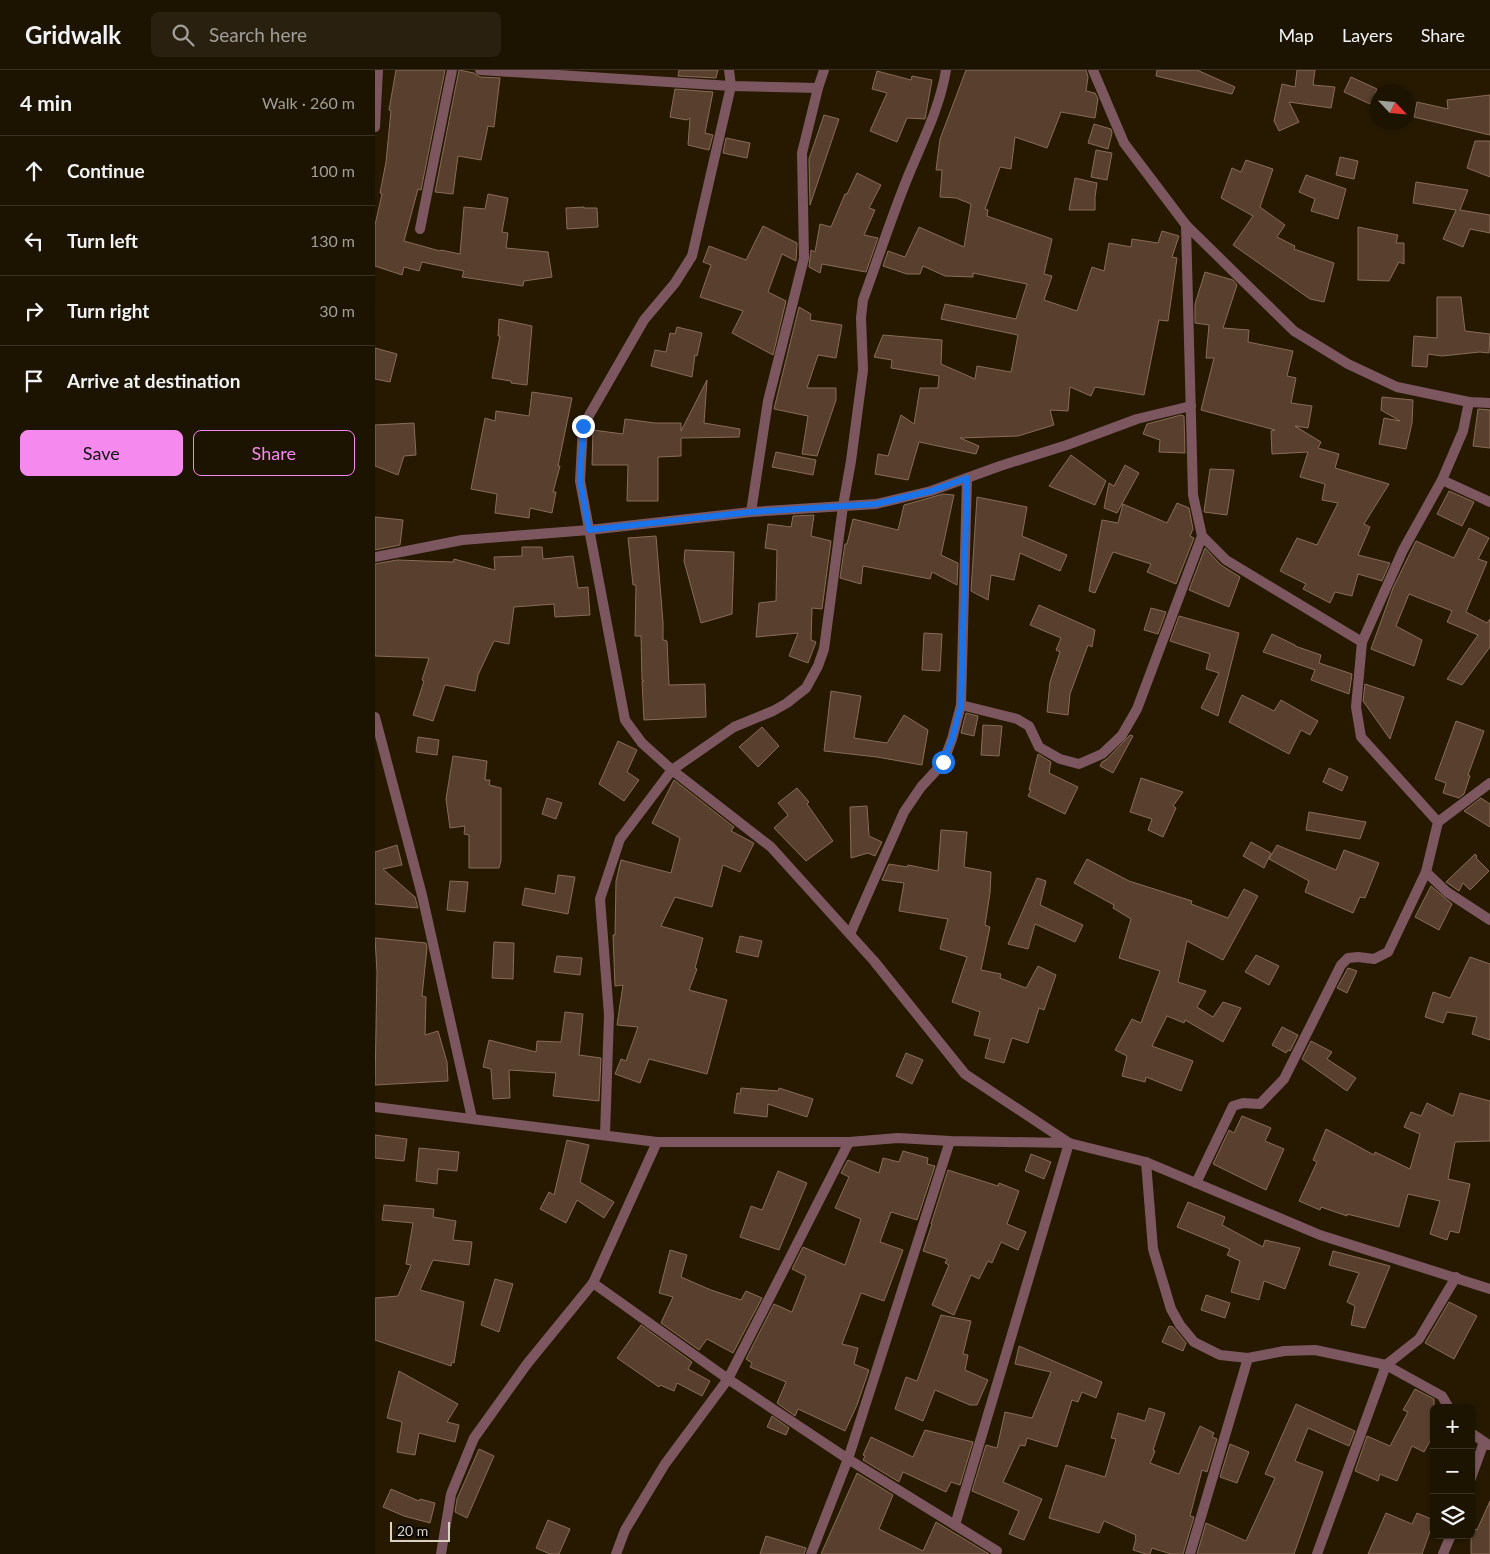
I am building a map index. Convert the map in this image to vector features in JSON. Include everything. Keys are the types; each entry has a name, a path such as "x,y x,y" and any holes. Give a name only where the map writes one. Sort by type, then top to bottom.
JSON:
{"street":[{"path":"375,127 378,70"},
{"path":"420,229 452,70"},
{"path":"480,70 731,86 818,88"},
{"path":"729,70 731,86 693,256 675,283 644,320 583,426 580,481 625,720 643,743 672,770 771,847 874,961 965,1074 1069,1143"},
{"path":"751,512 768,401 804,258 802,153 824,70"},
{"path":"605,1135 609,1015 600,900 620,839 672,770 734,727 773,711 787,703 806,688 818,666 824,649 863,370 861,318 863,300 909,176 929,130 946,70"},
{"path":"1093,70 1124,143 1186,226 1294,331 1349,364 1397,387 1469,402 1490,404"},
{"path":"1186,226 1193,495 1202,536 1226,560 1362,642"},
{"path":"1437,822 1361,737 1356,707 1362,642 1403,550 1442,480 1463,430 1469,402"},
{"path":"375,557 462,540 589,530 751,512 876,504 931,491 1137,419 1191,406"},
{"path":"850,934 904,812 921,787 943,762 952,739 961,705 967,478"},
{"path":"1442,480 1490,502"},
{"path":"961,705 1017,719 1029,726 1039,747 1060,759 1079,764 1102,754 1122,735 1137,709 1202,536"},
{"path":"375,717 422,894 472,1118"},
{"path":"1196,1183 1233,1106 1243,1103 1259,1104 1284,1079 1341,965 1348,958 1358,956 1374,959 1388,952 1426,872 1437,822 1490,783"},
{"path":"1426,872 1447,892 1490,920"},
{"path":"375,1107 657,1142 849,1142 898,1138 1069,1143 1146,1162 1320,1235 1490,1289"},
{"path":"811,1554 849,1459 950,1141"},
{"path":"441,1554 451,1494 474,1438 527,1364 593,1283 657,1142"},
{"path":"616,1554 625,1530 665,1464 728,1379 849,1142"},
{"path":"955,1525 1069,1143"},
{"path":"1146,1162 1153,1249 1171,1309 1180,1325 1194,1342 1220,1355 1248,1358 1284,1351 1315,1350 1386,1365 1442,1396 1447,1404"},
{"path":"1317,1554 1386,1365 1419,1339 1456,1277"},
{"path":"593,1283 728,1379 849,1459 999,1553"},
{"path":"1190,1554 1248,1358"},
{"path":"1475,1436 1487,1444 1475,1470"},
{"path":"1443,1554 1449,1539"}],"building":[{"path":"396,70 445,70 421,190 418,189 404,241 440,251 460,254 464,207 485,209 488,194 508,198 502,232 508,233 506,248 548,252 552,277 524,281 523,286 462,277 464,271 422,262 419,271 404,267 402,275 375,266 375,225 382,194 380,193 386,162 391,111 389,110"},
{"path":"459,70 474,73 480,77 500,78 494,127 488,126 481,160 458,156 453,194 435,192"},
{"path":"679,70 718,70 716,78 678,76"},
{"path":"966,70 1086,70 1088,77 1086,91 1095,93 1098,99 1095,118 1061,112 1047,148 1015,137 1011,169 1000,167 985,209 988,210 987,216 1052,239 1044,274 1052,276 1044,300 1077,311 1092,267 1104,271 1109,243 1131,247 1132,239 1158,243 1162,231 1179,236 1172,257 1177,258 1168,321 1159,320 1144,395 1095,387 1091,396 1070,387 1068,411 1050,410 1054,425 1018,436 960,438 979,446 976,454 919,442 908,480 875,474 878,454 888,456 901,415 914,424 920,388 938,388 939,376 891,368 892,360 874,357 883,335 942,340 941,364 975,379 977,366 1011,372 1018,335 941,319 945,304 1016,319 1027,284 973,273 973,277 945,276 923,266 920,274 907,274 883,266 888,251 905,257 919,227 964,247 971,204 956,198 940,197 942,170 936,170 940,139"},
{"path":"1157,70 1197,70 1235,87 1232,94 1156,76"},
{"path":"1297,70 1315,70 1313,85 1335,87 1331,108 1289,102 1299,122 1279,131 1274,121 1282,84 1295,87"},
{"path":"877,71 911,80 912,76 932,80 925,119 907,118 897,142 870,131 887,93 872,89"},
{"path":"1351,77 1370,86 1370,104 1344,92"},
{"path":"675,89 713,92 705,133 713,135 709,150 688,145 690,118 687,120 670,117"},
{"path":"1490,95 1490,135 1415,117 1417,102 1448,109 1447,100"},
{"path":"824,115 839,119 810,205 809,159"},
{"path":"1094,124 1111,129 1112,133 1108,149 1088,143"},
{"path":"726,138 750,143 747,158 723,153"},
{"path":"1475,141 1490,141 1490,177 1467,168"},
{"path":"1096,150 1112,153 1107,180 1091,177"},
{"path":"1340,157 1358,161 1354,179 1336,175"},
{"path":"1246,160 1273,169 1260,207 1285,225 1277,237 1295,246 1294,249 1334,263 1324,302 1310,299 1233,245 1253,216 1221,198 1232,168 1241,172"},
{"path":"857,173 881,185 869,208 875,210 864,235 878,238 866,272 822,264 820,273 809,267 811,250 815,252 820,224 831,227 845,194 847,194"},
{"path":"1306,175 1346,189 1338,219 1311,211 1315,199 1299,192"},
{"path":"1075,178 1097,183 1095,210 1069,210"},
{"path":"1416,182 1468,190 1460,210 1490,215 1490,233 1470,229 1463,247 1443,239 1456,210 1413,203"},
{"path":"566,208 597,208 598,227 567,229"},
{"path":"763,226 797,243 796,261 782,254 768,292 786,301 773,355 732,333 743,311 700,297 711,265 703,262 709,246 746,260"},
{"path":"1358,227 1398,235 1396,243 1404,243 1404,264 1399,262 1389,281 1358,280"},
{"path":"1205,272 1233,280 1237,285 1223,328 1249,330 1248,342 1293,351 1287,376 1296,378 1291,403 1312,406 1308,428 1295,426 1321,442 1318,448 1339,454 1335,468 1389,484 1364,524 1370,527 1358,555 1390,563 1382,581 1358,574 1352,596 1335,592 1330,603 1303,589 1306,584 1280,571 1297,538 1317,545 1338,503 1322,500 1325,484 1300,477 1308,452 1272,454 1271,431 1275,430 1201,410 1214,358 1206,358 1209,325 1195,323 1195,304"},
{"path":"1437,297 1461,297 1465,331 1490,334 1489,353 1480,352 1442,356 1428,354 1427,367 1412,366 1414,336 1437,338"},
{"path":"799,307 811,314 810,320 842,325 836,358 818,355 807,388 836,388 836,400 817,456 802,454 808,416 774,409"},
{"path":"499,319 532,326 527,385 492,378 500,336 498,336"},
{"path":"677,327 702,333 697,356 695,355 692,377 651,366 655,350 666,352 670,333 675,334"},
{"path":"375,348 397,354 390,382 375,379"},
{"path":"707,380 704,423 740,429 739,437 681,438 681,456 658,457 658,501 627,501 628,465 592,465 593,430 623,434 625,419 655,423 681,423 681,431"},
{"path":"532,392 572,398 558,466 560,466 553,492 556,492 552,513 530,508 529,518 495,513 497,494 471,489 485,418 495,421 496,411 529,416"},
{"path":"1382,397 1413,400 1412,423 1406,449 1379,444 1384,418 1400,421 1381,410"},
{"path":"1478,409 1490,410 1490,448 1473,446"},
{"path":"1181,415 1184,416 1185,453 1159,452 1160,440 1143,434 1147,424"},
{"path":"414,423 416,455 404,456 398,475 375,466 375,425"},
{"path":"776,452 816,460 813,475 772,467"},
{"path":"1071,455 1106,481 1095,505 1049,486"},
{"path":"1125,465 1139,473 1117,513 1104,508 1109,483 1114,486"},
{"path":"1210,469 1234,470 1227,515 1204,512"},
{"path":"1449,491 1474,502 1462,526 1437,514"},
{"path":"943,494 954,495 941,555 958,563 957,585 932,572 930,579 863,566 861,584 840,578 845,544 847,544 853,519 898,530 904,505"},
{"path":"977,497 1027,507 1022,536 1067,555 1060,571 1020,553 1014,580 991,575 988,600 971,591"},
{"path":"1177,503 1189,508 1193,529 1190,536 1194,538 1176,584 1147,572 1151,564 1113,552 1095,593 1089,591 1102,520 1118,523 1123,504 1167,523"},
{"path":"814,515 811,536 831,541 822,609 812,608 811,640 816,642 808,663 789,656 798,633 756,637 759,603 776,601 777,550 765,548 768,524 791,527 793,516"},
{"path":"375,517 403,520 400,545 375,550"},
{"path":"1469,528 1489,538 1478,559 1487,562 1466,612 1487,623 1490,619 1490,647 1462,685 1447,679 1478,635 1447,622 1452,611 1409,594 1396,626 1422,640 1414,666 1371,649 1393,588 1416,541 1454,558"},
{"path":"656,536 663,640 667,641 669,685 705,684 706,717 644,720 641,636 635,636 636,585 633,585 628,538"},
{"path":"522,547 542,547 543,559 573,556 578,588 588,587 590,615 555,617 554,604 514,607 509,644 494,641 478,675 475,691 445,685 433,721 413,715 429,658 375,656 375,564 397,560 453,562 454,559 495,570 494,557 522,556"},
{"path":"1205,548 1221,565 1240,577 1229,607 1189,590"},
{"path":"685,550 734,552 732,614 701,623 684,561"},
{"path":"1039,605 1095,630 1092,647 1088,645 1070,694 1068,715 1047,712 1050,682 1060,652 1056,650 1061,638 1030,625"},
{"path":"1151,608 1166,612 1158,634 1144,630"},
{"path":"1179,616 1239,633 1218,716 1201,708 1219,673 1206,669 1210,654 1170,641"},
{"path":"924,633 942,634 940,671 922,670"},
{"path":"1272,634 1295,646 1321,655 1319,663 1352,674 1349,694 1311,680 1315,670 1263,652"},
{"path":"1365,684 1404,697 1390,739 1363,701"},
{"path":"831,691 861,696 854,738 887,743 904,715 928,730 922,765 877,757 824,751"},
{"path":"1242,695 1274,711 1281,700 1318,721 1310,735 1301,730 1289,754 1229,722"},
{"path":"966,713 978,716 974,736 961,733"},
{"path":"1456,721 1484,731 1468,775 1470,776 1464,794 1459,798 1443,793 1446,783 1435,779"},
{"path":"983,725 1002,726 999,756 981,755"},
{"path":"762,727 779,746 758,767 739,747"},
{"path":"1130,735 1133,736 1113,773 1100,766 1102,762"},
{"path":"418,737 439,740 437,755 416,752"},
{"path":"618,741 637,750 627,772 639,780 624,801 599,784"},
{"path":"1038,754 1051,762 1049,773 1078,787 1065,814 1028,796 1031,790 1029,790"},
{"path":"453,756 487,761 485,780 490,780 489,785 501,788 501,861 499,868 469,868 469,835 464,834 465,826 450,828 446,799"},
{"path":"1329,768 1348,777 1342,791 1323,782"},
{"path":"1141,778 1183,792 1173,806 1176,808 1163,837 1148,830 1152,819 1130,812"},
{"path":"674,780 734,827 731,831 754,843 740,872 723,865 712,907 675,897 661,926 703,938 695,968 697,969 689,990 727,1000 707,1074 649,1059 640,1083 615,1074 621,1059 626,1061 638,1027 617,1025 623,985 615,986 613,935 615,935 616,881 621,860 671,873 680,838 652,823"},
{"path":"797,788 809,802 807,804 833,841 806,861 774,828 788,815 778,803"},
{"path":"547,798 562,803 556,819 542,814"},
{"path":"1481,798 1490,804 1490,827 1464,811"},
{"path":"867,806 869,836 882,842 875,856 868,853 851,858 850,807"},
{"path":"1309,812 1366,822 1360,839 1306,830"},
{"path":"941,830 967,832 964,867 991,872 985,925 990,927 981,970 1001,974 1000,978 1026,988 1038,966 1056,975 1044,1010 1039,1008 1028,1043 1012,1038 1004,1063 985,1058 990,1039 974,1035 980,1012 952,1002 967,957 940,949 948,919 899,911 904,883 882,880 889,864 907,867 908,865 938,871"},
{"path":"1251,842 1271,853 1264,868 1243,856"},
{"path":"397,845 402,865 383,869 415,897 418,908 375,904 375,852"},
{"path":"1277,845 1336,870 1344,850 1379,863 1365,898 1360,897 1353,913 1305,892 1309,881 1269,859"},
{"path":"1475,854 1476,858 1489,871 1470,890 1463,883 1459,891 1446,882"},
{"path":"1087,859 1129,881 1192,901 1191,904 1228,918 1244,889 1258,896 1223,960 1187,941 1178,982 1206,991 1197,1007 1213,1017 1223,1002 1241,1008 1223,1042 1185,1020 1184,1023 1167,1016 1152,1046 1193,1061 1181,1091 1146,1077 1145,1082 1122,1076 1127,1056 1115,1050 1132,1019 1141,1023 1160,971 1119,958 1131,919 1113,908 1114,905 1074,883"},
{"path":"558,875 575,877 568,914 522,905 525,888 555,894"},
{"path":"1037,878 1046,881 1040,905 1083,925 1075,942 1035,924 1028,949 1008,944"},
{"path":"450,881 468,882 465,912 447,910"},
{"path":"1431,886 1452,904 1439,930 1415,917"},
{"path":"740,936 762,941 758,957 736,952"},
{"path":"375,938 426,943 422,996 426,997 425,1035 438,1031 447,1062 448,1081 375,1085 377,972"},
{"path":"494,942 514,943 513,979 492,978"},
{"path":"1256,955 1279,966 1269,985 1245,972"},
{"path":"557,956 582,958 580,975 554,972"},
{"path":"1470,957 1490,964 1490,1040 1472,1034 1477,1017 1447,1012 1443,1023 1425,1017 1433,992 1450,998"},
{"path":"1348,968 1357,971 1347,993 1337,988"},
{"path":"565,1012 583,1014 579,1055 601,1058 599,1101 553,1096 556,1073 509,1070 510,1098 493,1099 491,1069 483,1067 489,1040 536,1052 537,1041 561,1042"},
{"path":"1282,1027 1298,1035 1290,1051 1288,1050 1286,1053 1272,1045"},
{"path":"1311,1041 1332,1052 1327,1059 1356,1078 1347,1091 1302,1059"},
{"path":"906,1053 923,1060 912,1084 896,1076"},
{"path":"741,1088 778,1091 779,1088 813,1099 807,1117 768,1104 767,1117 734,1113 737,1093 740,1094"},
{"path":"1460,1093 1490,1101 1490,1141 1455,1142 1448,1179 1470,1184 1459,1233 1450,1231 1447,1240 1430,1234 1440,1201 1408,1194 1399,1227 1347,1214 1347,1216 1321,1207 1320,1210 1299,1201 1317,1162 1313,1160 1326,1129 1374,1155 1375,1152 1410,1169 1420,1134 1404,1127 1411,1112 1421,1116 1427,1103 1453,1116"},
{"path":"1242,1116 1271,1128 1265,1141 1284,1149 1266,1190 1213,1164 1229,1130 1234,1133"},
{"path":"375,1135 407,1139 404,1161 375,1158"},
{"path":"567,1140 589,1145 580,1182 614,1202 604,1218 577,1200 566,1223 540,1209 549,1192 554,1195"},
{"path":"419,1148 459,1152 457,1171 438,1169 437,1184 416,1181"},
{"path":"903,1151 928,1158 927,1164 935,1166 917,1220 891,1212 880,1242 903,1250 884,1301 861,1293 842,1344 858,1348 854,1364 869,1370 857,1405 845,1431 798,1409 795,1416 777,1403 786,1382 750,1367 752,1363 746,1359 774,1304 792,1312 806,1276 792,1269 803,1247 845,1265 861,1219 835,1208 849,1177 841,1173 848,1160 879,1173 883,1158 899,1162"},
{"path":"1031,1154 1051,1162 1044,1179 1025,1171"},
{"path":"948,1170 998,1186 999,1183 1019,1191 1007,1224 1026,1232 1018,1250 1001,1242 992,1263 988,1261 979,1279 971,1275 954,1315 932,1305 949,1265 945,1263 947,1259 923,1251"},
{"path":"778,1171 807,1183 779,1250 740,1237 751,1206 762,1210"},
{"path":"1188,1202 1225,1217 1222,1225 1263,1247 1265,1240 1300,1248 1285,1289 1264,1281 1259,1300 1231,1292 1240,1261 1227,1255 1230,1249 1177,1227"},
{"path":"384,1205 434,1209 433,1217 456,1221 453,1240 472,1242 469,1265 433,1260 420,1290 464,1302 454,1363 452,1362 451,1366 375,1340 375,1298 398,1296 411,1265 406,1264 413,1223 382,1220"},
{"path":"670,1250 687,1255 681,1277 741,1300 746,1291 762,1298 733,1353 707,1339 699,1350 661,1323 673,1297 659,1293"},
{"path":"1333,1251 1390,1266 1365,1328 1351,1325 1355,1306 1347,1302 1359,1273 1329,1265"},
{"path":"495,1279 513,1284 499,1332 481,1325"},
{"path":"1206,1295 1230,1303 1225,1318 1201,1310"},
{"path":"1449,1302 1477,1316 1454,1359 1425,1343"},
{"path":"941,1315 971,1321 963,1354 968,1355 965,1370 988,1380 977,1405 970,1405 935,1390 923,1421 895,1409 906,1377 917,1381"},
{"path":"641,1325 692,1362 688,1369 710,1381 702,1396 677,1383 674,1391 660,1385 659,1387 617,1358"},
{"path":"1169,1326 1173,1327 1186,1343 1183,1351 1162,1342"},
{"path":"1019,1346 1102,1382 1096,1398 1082,1392 1078,1402 1072,1400 1057,1447 1027,1438 1025,1446 1020,1445 1003,1482 1042,1499 1024,1540 1009,1534 1019,1511 972,1491 986,1445 997,1448 1005,1412 1032,1418 1051,1372 1015,1364"},
{"path":"399,1371 458,1404 447,1422 459,1425 455,1442 419,1433 415,1455 397,1452 402,1422 387,1418"},
{"path":"1415,1389 1434,1399 1434,1404 1430,1404 1430,1441 1424,1452 1412,1446 1397,1481 1380,1474 1378,1481 1355,1471 1367,1436 1390,1446 1408,1412 1403,1410"},
{"path":"1296,1404 1355,1431 1349,1446 1308,1428 1295,1461 1323,1472 1294,1554 1197,1554 1206,1523 1246,1541 1275,1478 1265,1474"},
{"path":"1149,1408 1165,1413 1150,1463 1179,1474 1200,1426 1214,1433 1212,1437 1217,1439 1207,1472 1202,1470 1190,1516 1194,1517 1183,1554 1171,1554 1152,1548 1150,1554 1133,1550 1136,1535 1104,1521 1099,1533 1049,1518 1066,1465 1105,1477 1116,1439 1111,1438 1118,1413 1145,1421"},
{"path":"772,1416 789,1428 786,1435 767,1427"},
{"path":"925,1430 973,1442 960,1485 951,1482 946,1492 903,1472 899,1482 863,1460 865,1456 863,1455 871,1437 913,1457"},
{"path":"1230,1444 1249,1452 1237,1483 1220,1477"},
{"path":"479,1449 494,1456 467,1518 455,1512 457,1499"},
{"path":"857,1473 893,1495 879,1529 923,1551 936,1522 989,1554 821,1554"},
{"path":"391,1489 419,1501 420,1499 435,1503 430,1523 404,1516 383,1507"},
{"path":"1490,1501 1490,1554 1471,1554 1471,1539 1475,1539 1475,1529 1477,1530"},
{"path":"1386,1513 1412,1524 1417,1513 1430,1518 1430,1531 1422,1554 1368,1554"},
{"path":"548,1520 570,1529 559,1554 550,1554 536,1548"},
{"path":"766,1536 806,1548 804,1554 760,1554"}],"route":[{"path":"583,426 580,481 589,530 751,512 876,504 931,491 967,478 961,705 952,739 943,762"}]}
